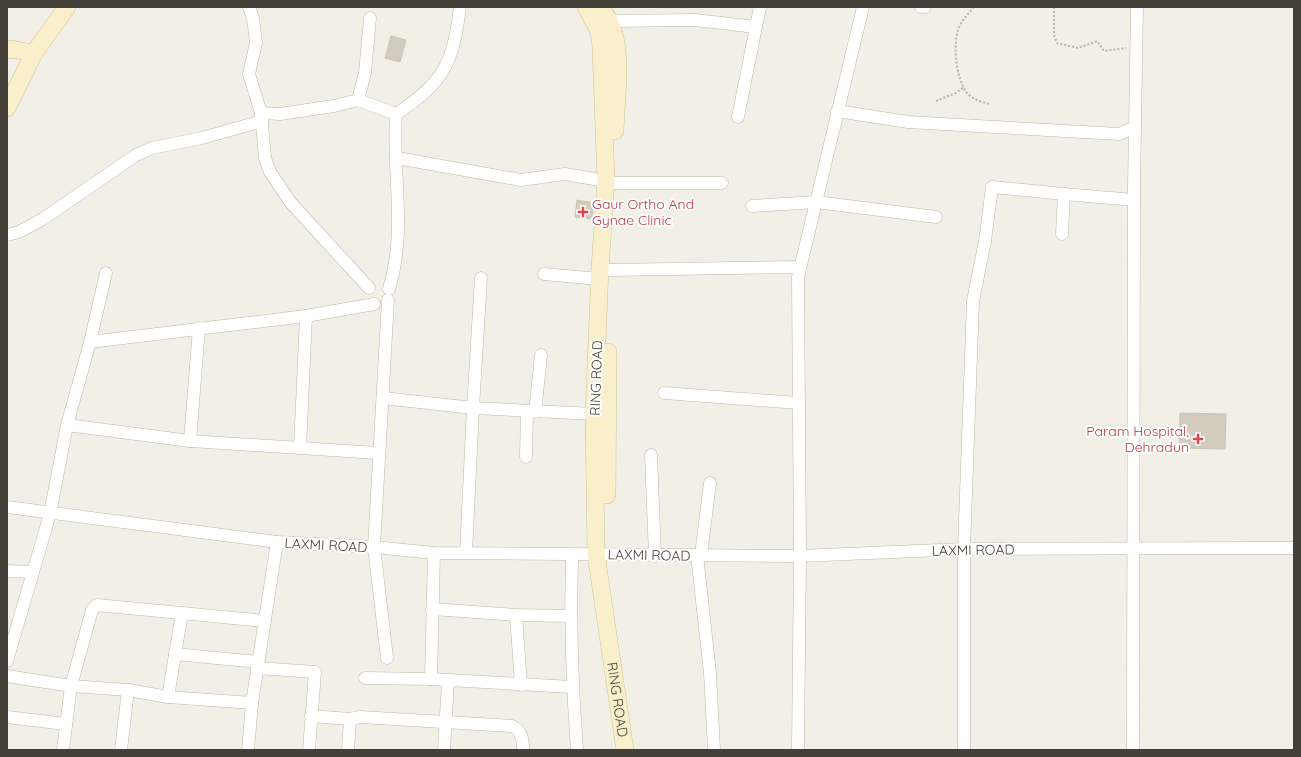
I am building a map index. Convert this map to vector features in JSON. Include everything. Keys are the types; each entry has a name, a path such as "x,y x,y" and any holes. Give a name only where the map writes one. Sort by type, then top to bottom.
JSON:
{"street":[{"path":"7,108 34,53 67,7"},
{"path":"249,7 256,43 249,74 262,117 265,158 275,182 301,215 369,288"},
{"path":"396,114 428,91 441,76 455,42 460,7"},
{"name":"RING ROAD","path":"586,7 599,31 610,182"},
{"path":"738,117 760,7"},
{"path":"798,750 800,556 798,277 863,7"},
{"path":"1133,750 1132,547 1134,200 1137,7"},
{"path":"606,14 694,20 756,27"},
{"name":"RING ROAD","path":"606,14 615,37 617,57 605,274 594,414 601,554 625,750"},
{"path":"358,100 365,73 370,18"},
{"path":"7,50 11,49 34,53"},
{"path":"7,235 19,232 34,225 136,155 152,148 202,138 262,117 334,106 358,100 396,114"},
{"path":"837,111 908,122 989,128 1119,134 1135,127"},
{"path":"387,658 374,547 388,294 396,262 398,242 399,207 396,158 396,114"},
{"path":"396,158 521,180 566,174 610,182 722,183"},
{"path":"964,750 964,549 974,301 985,241 992,187 1134,200"},
{"path":"1062,234 1064,194"},
{"path":"752,206 816,202 936,217"},
{"path":"544,274 605,274 800,267"},
{"path":"7,661 50,514 67,424 90,342 106,273"},
{"name":"RING ROAD","path":"605,274 606,417 601,554 636,750"},
{"path":"466,553 481,278"},
{"path":"374,304 368,295 369,288 375,283 381,283 388,294"},
{"path":"90,342 306,316 380,304 388,294"},
{"path":"300,448 306,316"},
{"path":"190,441 199,328"},
{"path":"526,457 531,412 541,355"},
{"path":"664,393 798,403"},
{"path":"383,398 473,408 594,414"},
{"path":"67,424 190,441 378,453"},
{"path":"651,455 655,556"},
{"path":"710,483 699,555 710,673 714,750"},
{"name":"LAXMI ROAD","path":"7,507 50,514 277,542 374,547 434,553 800,556 964,549 1132,547 1294,548"},
{"path":"248,750 252,703 277,542"},
{"path":"431,679 434,553"},
{"path":"572,555 570,616 572,687 577,750"},
{"path":"7,571 33,572"},
{"path":"63,750 71,686 92,610 97,605 265,621"},
{"path":"432,609 516,615 570,616"},
{"path":"168,697 182,613"},
{"path":"516,615 521,685"},
{"path":"175,654 315,672 309,750"},
{"path":"7,676 71,686 128,690 168,697 252,703"},
{"path":"365,678 431,679 572,687"},
{"path":"444,750 448,680"},
{"path":"121,750 128,690"},
{"path":"311,716 350,719 360,716 512,726 517,728 521,733 523,750"},
{"path":"7,717 66,724"},
{"path":"348,750 350,719"}],"path":[{"path":"974,7 966,15 958,30 956,46 960,79 968,94 979,101 989,104"},
{"path":"1054,7 1054,35 1057,43 1078,48 1097,41 1104,50 1115,51 1137,45"},
{"path":"936,101 956,93 964,87"}],"building":[{"path":"391,36 406,40 400,62 385,58"},
{"path":"577,200 594,203 592,219 575,217"},
{"path":"1180,413 1226,414 1225,449 1179,448"}],"place":[{"name":"Gaur Ortho And Gynae Clinic","path":"583,212"},
{"name":"Param Hospital, Dehradun","path":"1198,439"}]}
